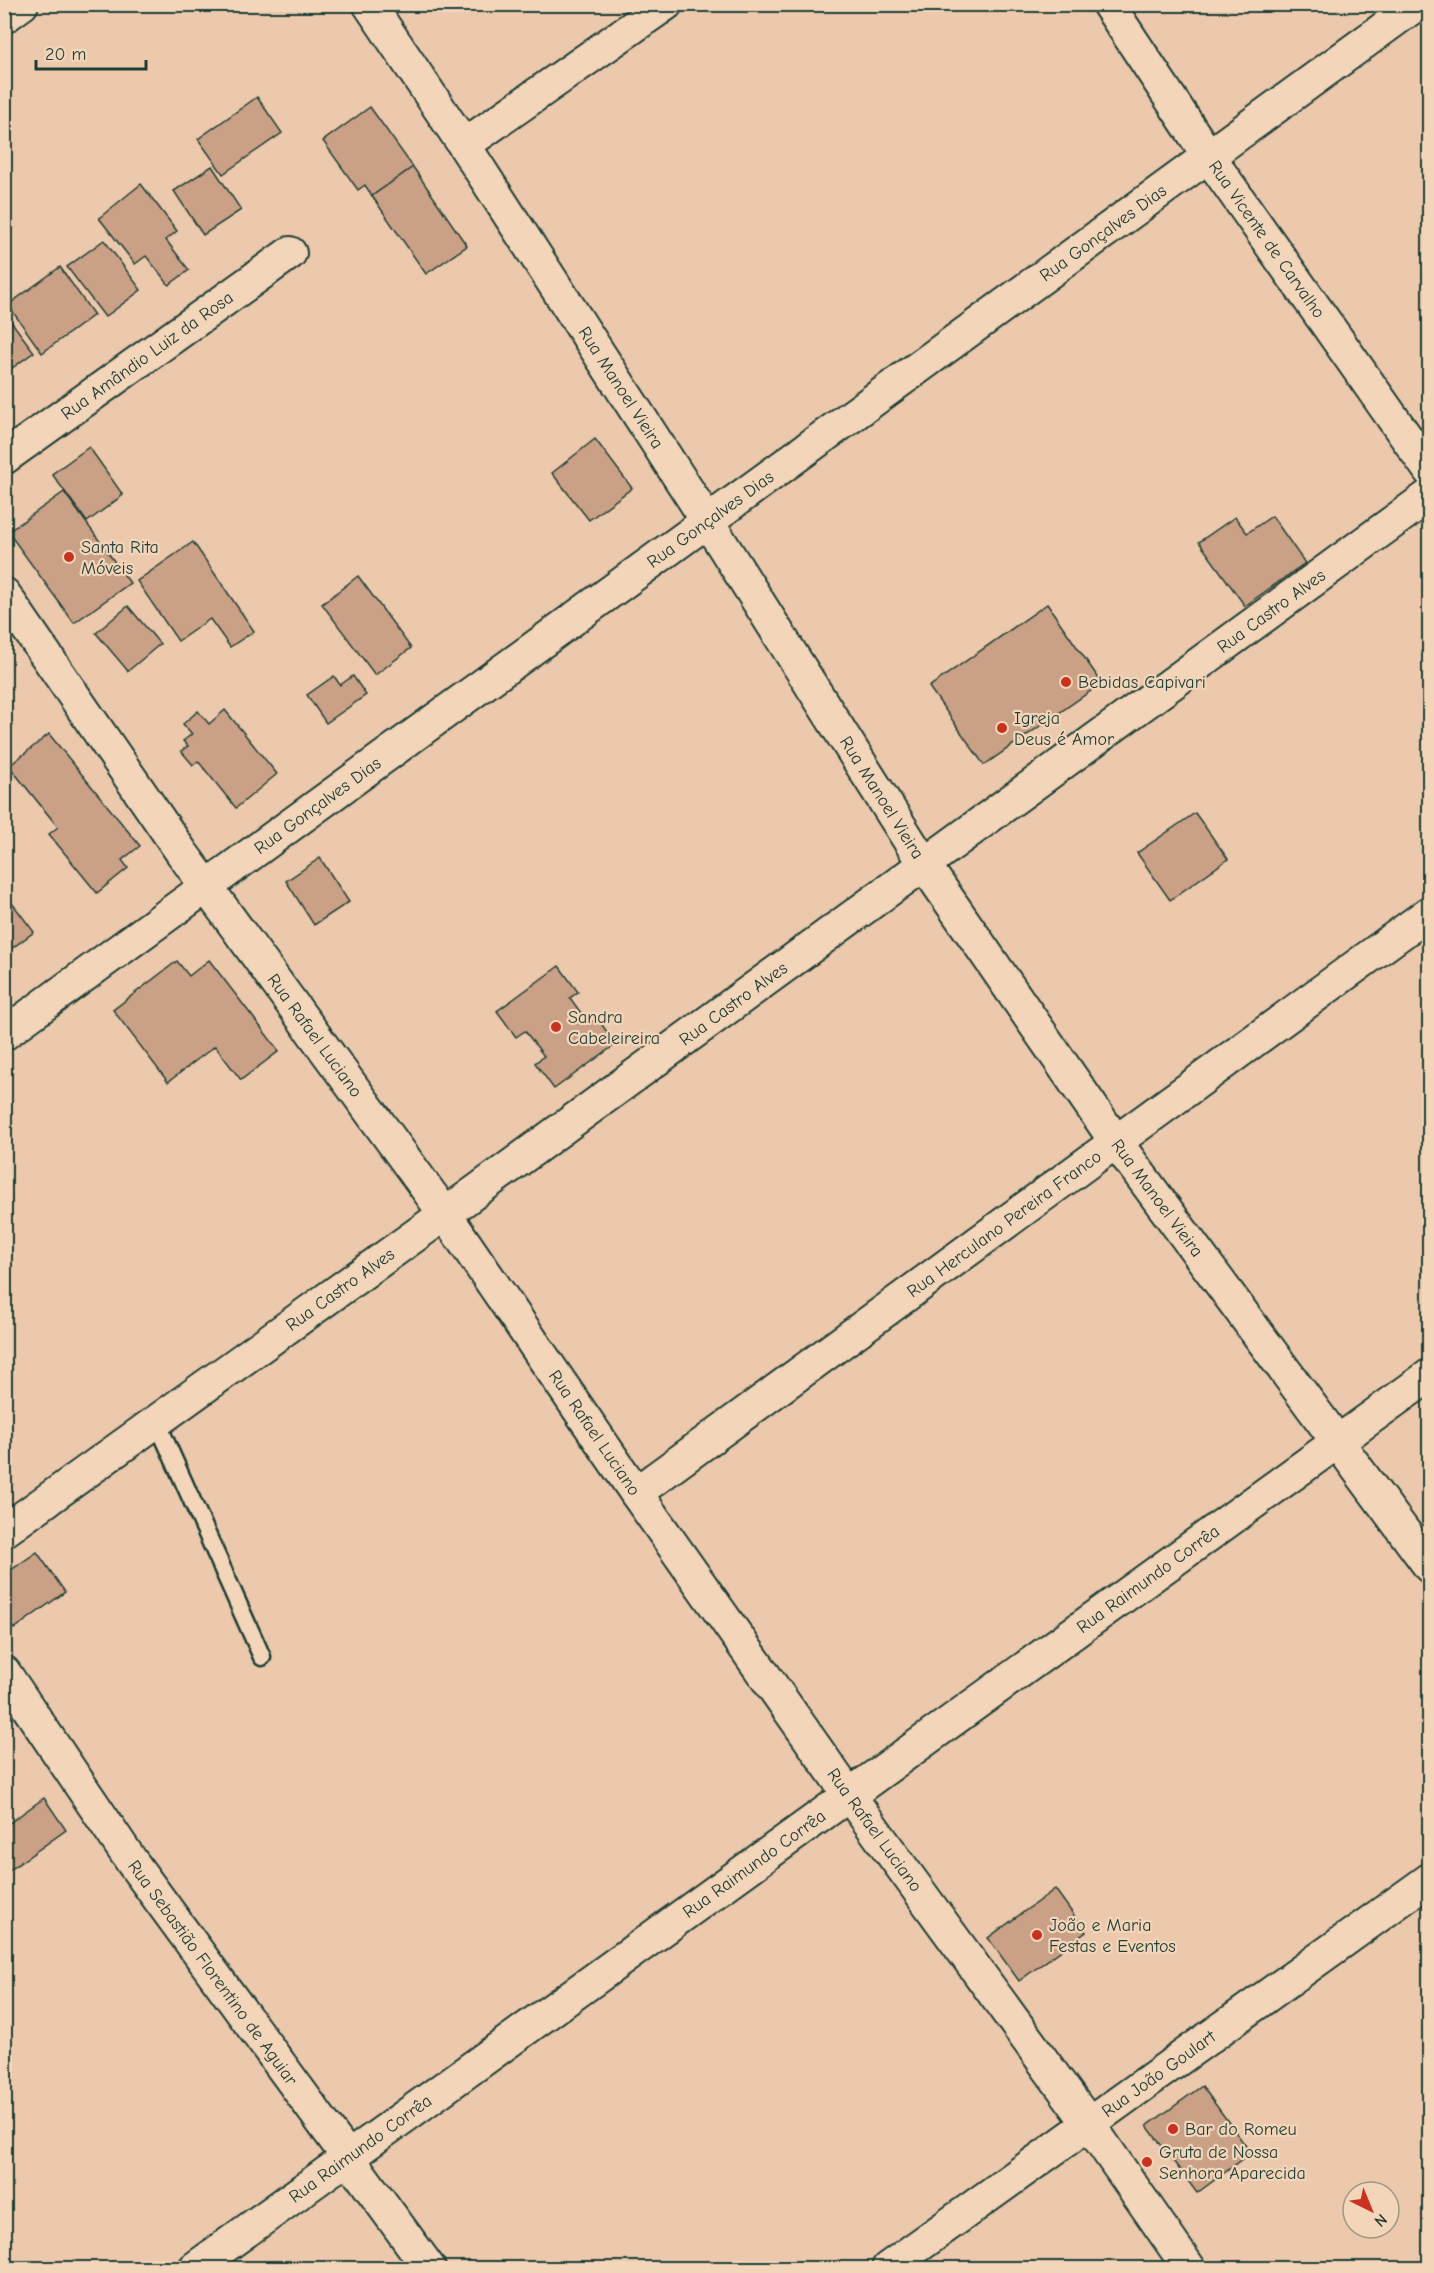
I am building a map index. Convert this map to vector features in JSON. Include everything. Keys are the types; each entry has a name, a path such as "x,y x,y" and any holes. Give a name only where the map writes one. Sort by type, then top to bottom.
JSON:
{"street":[{"path":"4,17 22,4"},
{"name":"Rua Manoel Vieira","path":"369,4 464,145 708,522 924,864 1116,1142 1430,1567"},
{"path":"464,145 666,4"},
{"name":"Rua Vicente de Carvalho","path":"1108,4 1209,157 1430,471"},
{"name":"Rua Gonçalves Dias","path":"4,1034 1417,4"},
{"name":"Rua Amândio Luiz da Rosa","path":"4,458 291,253"},
{"name":"Rua Castro Alves","path":"4,1531 445,1214 1430,495"},
{"name":"Rua Rafael Luciano","path":"4,594 182,853 445,1214 636,1493 849,1796 1089,2124 1189,2268"},
{"name":"Rua Herculano Pereira Franco","path":"636,1493 1430,912"},
{"name":"Rua Raimundo Corrêa","path":"195,2268 1430,1375"},
{"name":"Rua Sebastião Florentino de Aguiar","path":"4,1672 132,1862 429,2268"},
{"name":"Rua João Goulart","path":"888,2268 1430,1879"}],"lane":[{"path":"156,1420 262,1657"}],"building":[{"path":"257,97 282,133 223,174 198,139"},
{"path":"370,107 413,167 372,196 365,185 358,190 323,141"},
{"path":"212,166 241,210 203,235 174,191"},
{"path":"413,167 467,246 426,274 372,196"},
{"path":"141,184 177,231 166,240 189,270 169,285 146,256 135,264 99,218"},
{"path":"104,240 141,290 105,317 67,267"},
{"path":"60,267 94,315 42,353 8,305"},
{"path":"4,312 34,352 4,374"},
{"path":"595,439 632,488 589,520 552,473"},
{"path":"89,447 123,495 87,522 52,474"},
{"name":"Santa Rita Móveis","path":"64,492 130,583 74,623 8,532"},
{"path":"1272,516 1305,563 1245,606 1199,542 1235,517 1247,533"},
{"path":"193,542 254,631 230,647 210,619 178,641 137,581"},
{"path":"358,576 411,648 375,675 322,604"},
{"path":"1047,604 1102,683 984,765 929,687"},
{"path":"128,606 160,644 128,671 96,633"},
{"path":"334,676 340,685 353,676 366,695 326,723 307,695"},
{"path":"225,710 277,774 236,808 198,761 193,765 181,751 188,746 183,741 192,734 183,724 198,711 209,724"},
{"path":"49,734 140,846 122,860 128,868 97,893 49,834 58,827 9,766"},
{"path":"1195,813 1228,859 1170,900 1137,853"},
{"path":"320,858 349,902 314,925 286,881"},
{"path":"9,899 34,932 4,954 4,903"},
{"path":"209,960 279,1051 241,1080 215,1046 168,1082 113,1010 177,961 189,976"},
{"name":"Sandra Cabeleireira","path":"559,966 578,992 570,998 589,1024 597,1018 616,1044 554,1089 535,1063 544,1056 525,1031 516,1037 497,1011"},
{"path":"37,1552 65,1592 14,1629 4,1616 4,1575"},
{"path":"44,1798 66,1830 4,1874 4,1827"},
{"name":"João e Maria Festas e Eventos","path":"1055,1889 1086,1932 1019,1981 988,1938"},
{"path":"1202,2086 1251,2153 1197,2193 1147,2126"}],"place":[{"name":"Santa Rita Móveis","path":"69,557"},
{"name":"Bebidas Capivari","path":"1066,682"},
{"name":"Igreja Deus é Amor","path":"1002,728"},
{"name":"Sandra Cabeleireira","path":"556,1027"},
{"name":"João e Maria Festas e Eventos","path":"1037,1935"},
{"name":"Bar do Romeu","path":"1173,2129"},
{"name":"Gruta de Nossa Senhora Aparecida","path":"1147,2162"}]}
